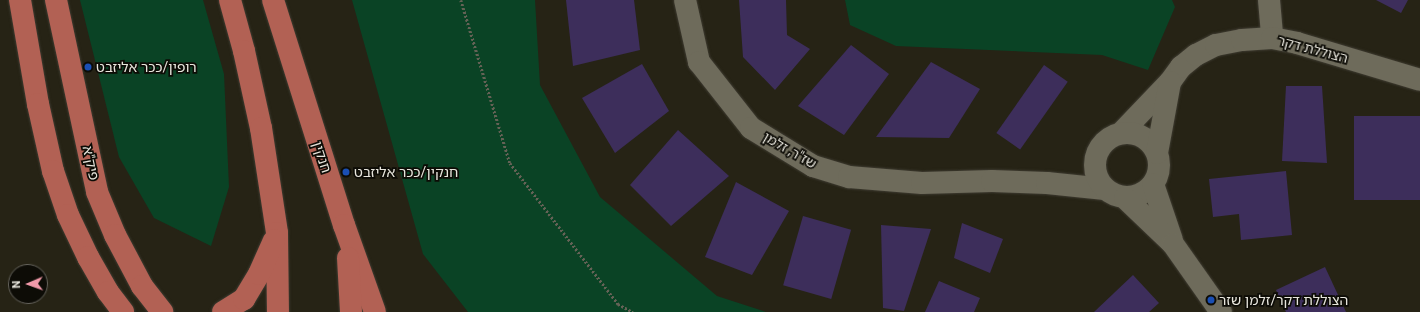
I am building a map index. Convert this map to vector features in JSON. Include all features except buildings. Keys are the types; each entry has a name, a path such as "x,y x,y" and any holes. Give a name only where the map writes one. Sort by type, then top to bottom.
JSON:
{"main road":[{"path":"20,0 38,104 53,171 68,215 88,257 108,292 123,312"},
{"name":"פיק\"א","path":"56,0 97,192 115,235 142,286 165,311"},
{"path":"230,0 244,51 262,128 277,233 278,312"},
{"name":"חנקין","path":"272,0 344,225 376,312"},
{"path":"344,225 351,287 351,312"},
{"path":"223,312 244,299 259,274 277,233"}],"street":[{"name":"שז\"ר, זלמן","path":"685,0 699,62 751,128 813,166 849,177 922,183 992,181 1048,183 1115,193"},
{"path":"1269,0 1272,38"},
{"name":"הצוללת דקר","path":"1122,132 1170,82 1181,67 1196,56 1216,45 1242,40 1272,38 1297,43 1420,80"},
{"name":"הצוללת דקר","path":"1157,152 1170,82"},
{"path":"1115,193 1136,196 1146,192 1153,184 1158,174 1159,163 1157,152 1152,143 1143,136 1122,132 1103,142 1097,152 1094,162 1095,172 1099,182 1115,193 1173,244 1221,312"},
{"name":"שז\"ר, זלמן","path":"1048,183 1094,162"},
{"path":"1153,184 1173,244"}],"path":[{"path":"461,0 510,163 618,304 633,312"}],"green space":[{"path":"80,0 203,0 224,74 229,187 211,246 154,218 119,157"},
{"path":"352,0 535,0 540,85 600,197 717,296 766,312 468,312 423,254"},
{"path":"845,0 1172,0 1175,7 1148,70 1102,55 896,46 850,25"}],"place":[{"name":"רופין/ככר אליזבט","path":"88,67"},
{"name":"חנקין/ככר אליזבט","path":"346,172"},
{"name":"הצוללת דקר/זלמן שזר","path":"1211,300"}]}
